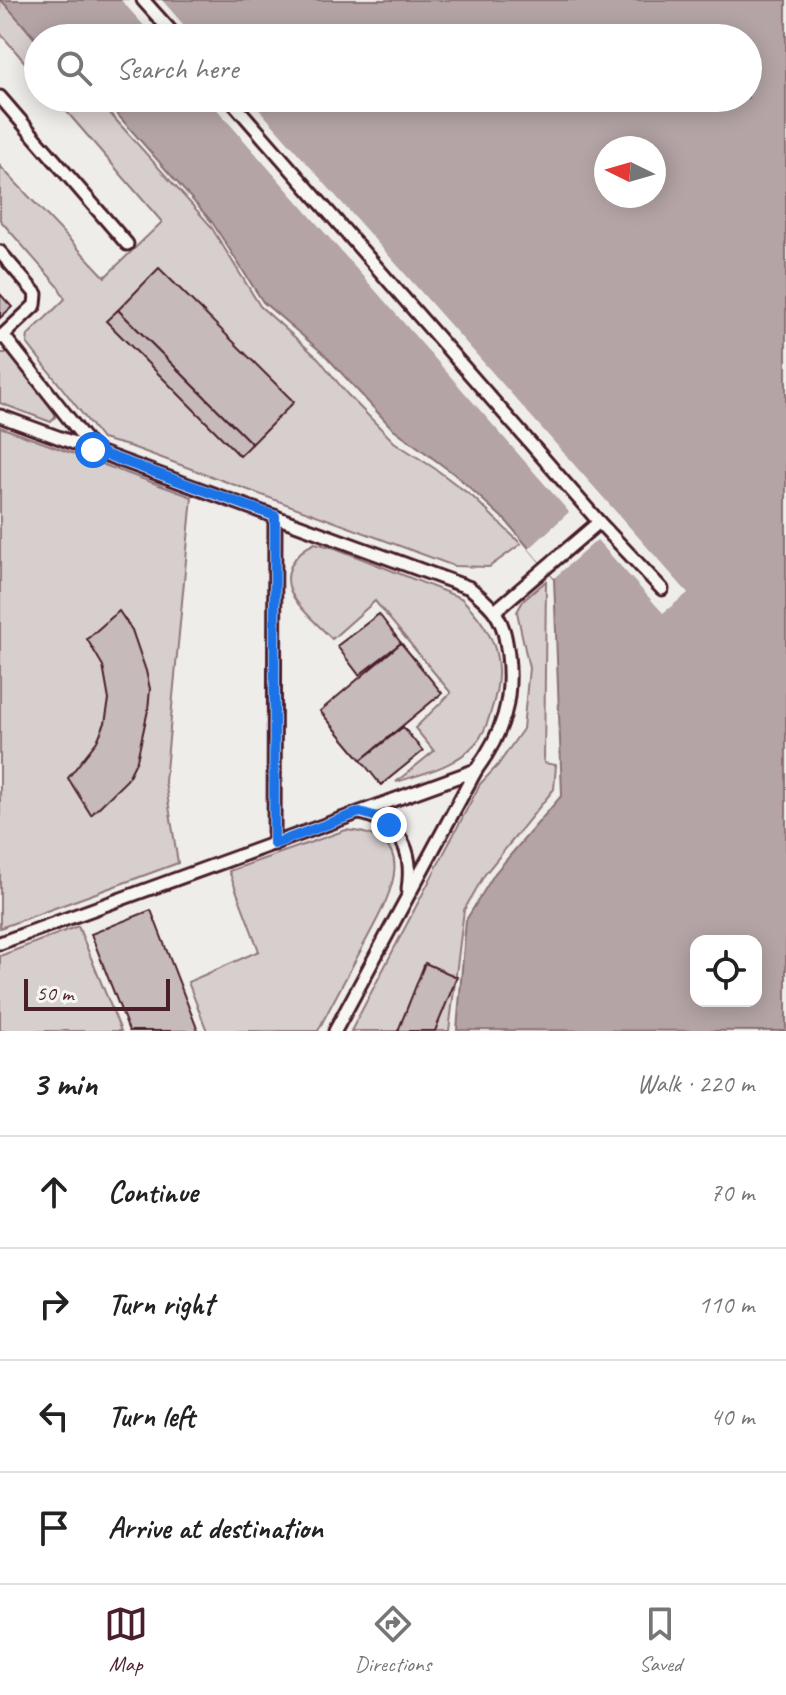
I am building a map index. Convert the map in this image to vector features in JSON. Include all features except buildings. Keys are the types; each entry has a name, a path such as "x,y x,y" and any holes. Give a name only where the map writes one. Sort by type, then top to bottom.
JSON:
{"lane":[{"path":"143,0 164,24"},
{"path":"0,97 127,244"},
{"path":"241,112 599,522 662,589"},
{"path":"0,252 37,299 35,305 1,336 93,450"},
{"path":"0,416 470,588 495,611 507,641 510,697 502,726 335,1031"},
{"path":"274,844 275,516"},
{"path":"495,611 599,522"},
{"path":"0,943 476,770"},
{"path":"360,812 377,817 400,837 410,864 407,899"}],"shaded area":[{"path":"0,0 3,0 24,26 24,61 0,33"},
{"path":"1,0 786,0 786,1031 457,1030 466,920 495,873 562,795 554,578 507,522 458,477 391,427 325,355 263,302 212,222 115,112 762,112 762,24 24,25"},
{"path":"67,112 109,112 210,225 260,306 319,359 347,394 394,442 474,498 521,544 489,567 454,566 132,447 102,439 27,343 28,335 65,299 58,286 0,220 0,166 105,277 162,222"},
{"path":"0,353 14,356 55,411 51,422 0,403"},
{"path":"0,427 192,497 165,781 178,863 0,928"},
{"path":"315,543 461,598 483,624 498,663 496,694 480,737 467,752 438,768 396,782 434,751 415,728 451,693 375,601 332,639 296,602 289,587 289,571 301,552"},
{"path":"546,581 544,763 556,765 554,789 485,874 464,910 449,1031 351,1031 480,784 498,765 523,729 529,668 517,612 523,601"},
{"path":"346,830 372,835 387,845 394,859 394,876 381,912 318,1031 207,1031 188,982 259,951 229,871"},
{"path":"78,926 121,1031 0,1031 0,956"}],"pier":[{"path":"121,0 162,0 183,24 142,24"},
{"path":"219,112 261,112 688,593 663,613 597,540 554,578 529,549 569,512"}],"route":[{"path":"93,450 275,516 274,844 360,812 389,825"}]}
